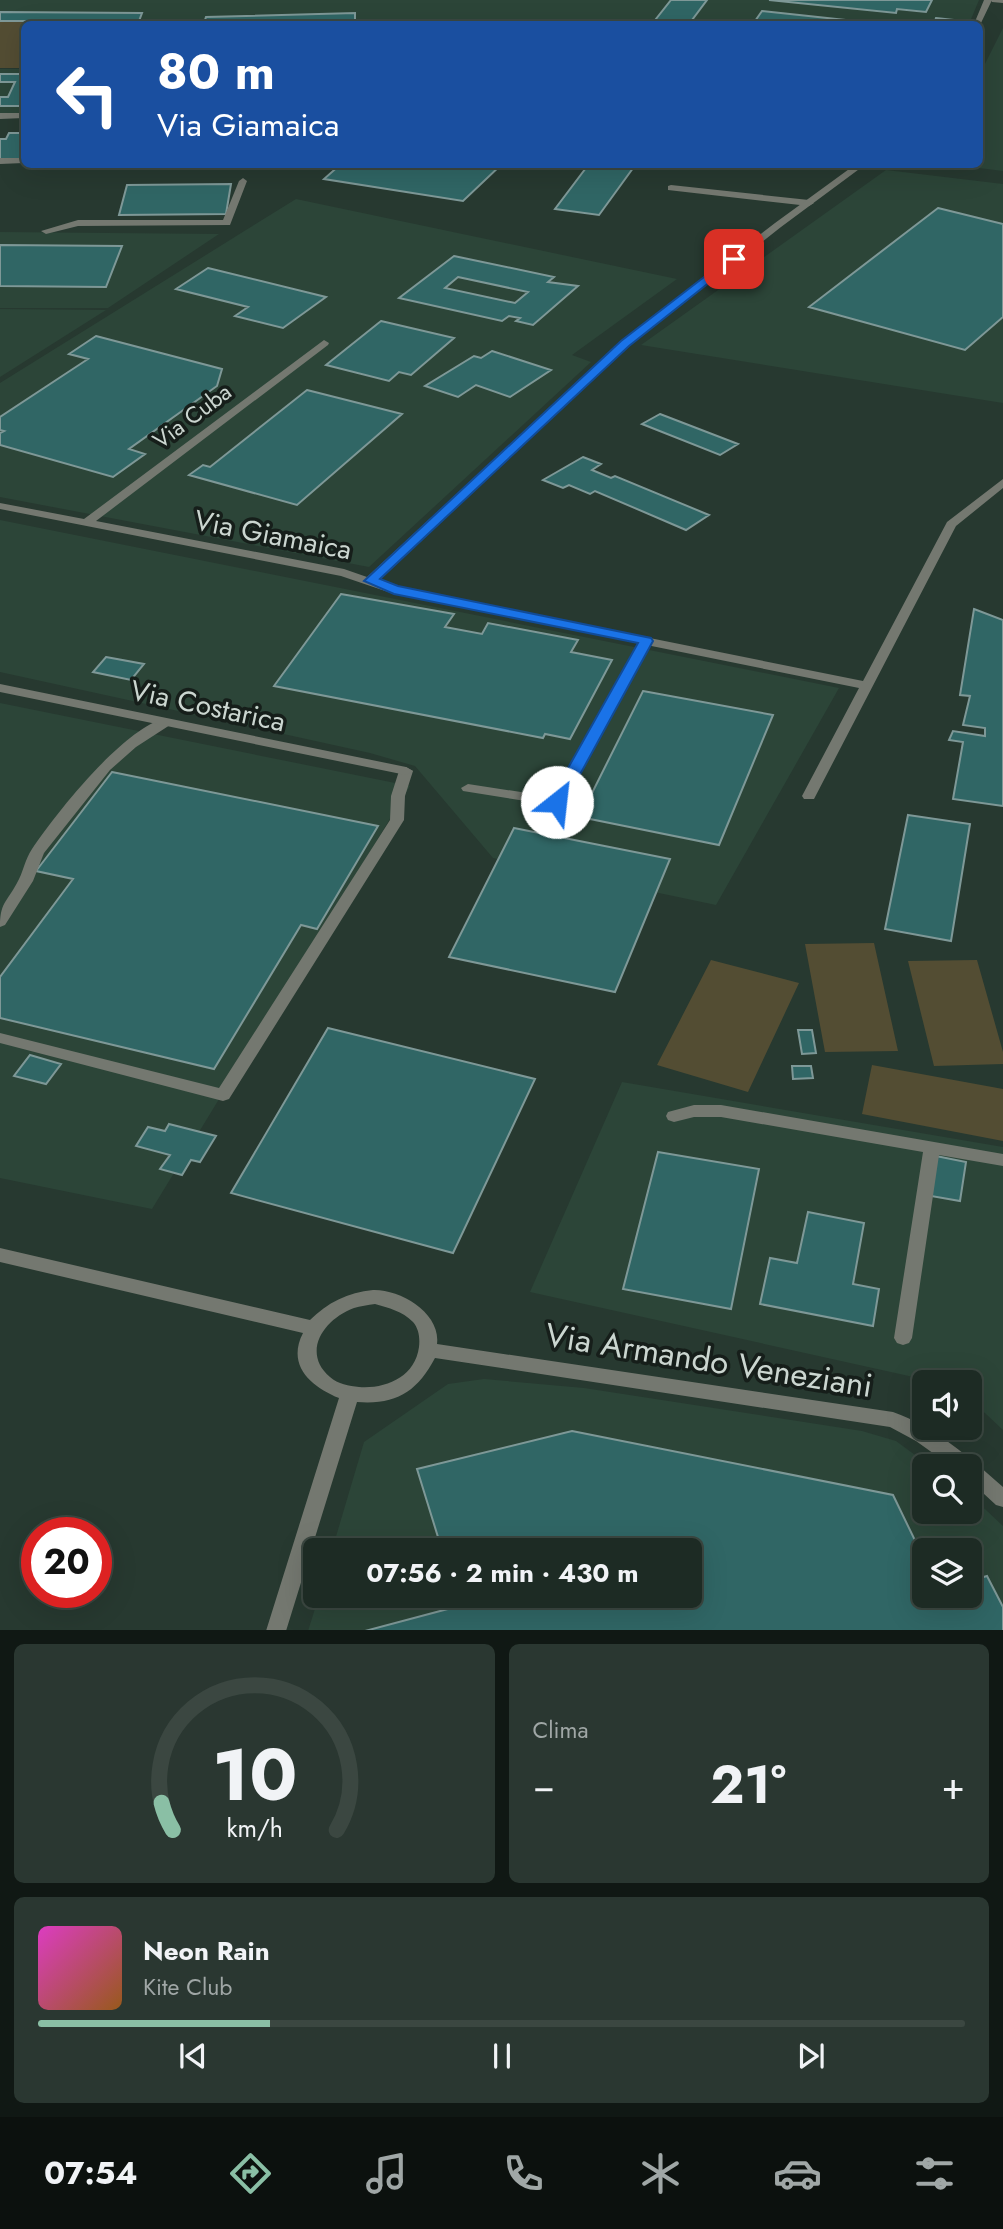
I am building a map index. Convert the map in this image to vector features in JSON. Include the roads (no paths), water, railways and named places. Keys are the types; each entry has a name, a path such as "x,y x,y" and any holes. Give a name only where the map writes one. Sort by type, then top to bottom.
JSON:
{"street":[{"path":"978,21 988,0"},
{"path":"995,0 1003,1"},
{"path":"0,116 21,116"},
{"path":"0,161 21,162"},
{"path":"370,581 625,344 857,168"},
{"path":"46,231 78,223 227,223 243,181"},
{"path":"671,188 809,203"},
{"name":"Via Cuba","path":"86,523 324,342"},
{"path":"809,796 951,524 1003,482"},
{"name":"Via Giamaica","path":"0,506 370,581 394,590 865,685"},
{"path":"468,788 557,802 646,641"},
{"name":"Via Costarica","path":"0,688 406,771 398,796 397,820 223,1095 0,1038"},
{"path":"0,922 22,888 37,852 105,766 131,744 165,722"},
{"path":"674,1116 694,1111 721,1111 1003,1160"},
{"path":"903,1338 932,1148"},
{"path":"0,1255 313,1328"},
{"path":"364,1297 387,1298 415,1312 429,1332 430,1350 424,1367 401,1387 370,1396 350,1394 332,1388 313,1369 307,1345 313,1328 325,1314 342,1303 364,1297"},
{"name":"Via Armando Veneziani","path":"430,1350 893,1420 923,1436 948,1454"},
{"path":"276,1630 350,1394"},
{"path":"982,1481 1003,1499"}]}
